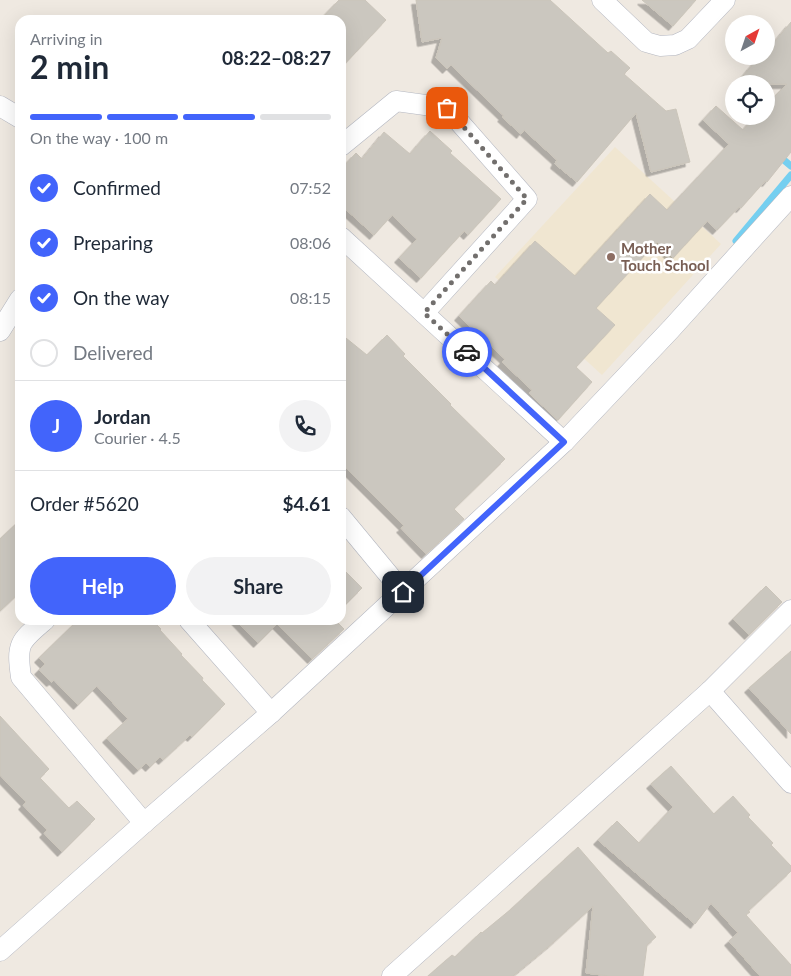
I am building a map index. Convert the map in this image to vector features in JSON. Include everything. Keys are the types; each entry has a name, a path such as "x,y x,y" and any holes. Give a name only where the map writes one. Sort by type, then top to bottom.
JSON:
{"street":[{"path":"602,0 646,42 660,46 676,45 688,39 725,0"},
{"path":"346,142 396,101 447,108 527,199 424,313"},
{"path":"0,106 15,115"},
{"path":"2,946 271,713 564,442 671,329 791,196"},
{"path":"346,242 564,442"},
{"path":"0,331 15,307"},
{"path":"346,524 403,592"},
{"path":"392,976 710,691 791,610"},
{"path":"39,625 24,638 18,656 21,677 144,823"},
{"path":"193,625 271,713"},
{"path":"710,691 791,783"}],"shaded area":[{"name":"Mother Touch School","path":"615,147 721,244 602,375 495,277"}],"building":[{"path":"339,0 365,0 386,20 346,63 346,15 325,15"},
{"path":"416,0 550,0 608,53 611,51 630,68 624,74 666,111 676,109 690,162 651,172 636,113 577,182 555,164 557,160 524,130 521,134 502,117 504,116 451,65 447,69 436,58 442,38 422,42"},
{"path":"642,0 696,0 673,26"},
{"path":"791,22 791,152 767,182 765,181 741,208 739,207 717,230 707,221 673,258 657,242 596,308 615,325 576,367 592,382 558,420 529,393 532,390 502,362 505,359 459,316 491,281 495,285 535,241 575,276 650,194 667,210 729,144 703,120 716,106 725,114 725,125 737,125 743,130 747,125 775,125 775,96 787,84 775,84 775,75 744,75 752,65 775,65 775,41"},
{"path":"430,131 452,151 450,153 501,199 468,235 464,231 421,278 399,258 417,239 392,215 374,235 346,210 346,164 356,153 362,159 384,132 410,154"},
{"path":"387,335 405,354 403,356 505,459 454,509 464,519 426,554 401,528 404,526 346,468 346,338 367,355"},
{"path":"15,525 15,597 0,611 0,539"},
{"path":"346,572 362,588 346,604"},
{"path":"766,586 782,602 749,635 733,619"},
{"path":"73,625 157,625 181,655 203,678 202,680 225,704 192,737 190,735 163,760 160,757 150,767 146,763 138,770 107,738 128,719 97,686 78,705 54,680 51,682 39,670 45,664 39,658"},
{"path":"241,625 276,625 258,643"},
{"path":"278,625 340,625 344,629 312,659"},
{"path":"791,651 791,734 749,688"},
{"path":"0,716 49,769 40,778 69,808 77,801 95,819 62,852 44,833 47,830 23,805 26,802 0,775"},
{"path":"671,766 714,814 733,796 750,815 748,817 773,843 771,845 791,866 791,871 746,915 791,965 791,976 760,976 729,941 738,933 711,903 695,924 598,840 617,821 639,843 673,807 651,784"},
{"path":"578,847 656,937 647,945 643,976 610,976 586,973 593,906 513,976 428,976 452,955 455,957 481,932 510,910"}],"waterway":[{"path":"778,155 791,166"},
{"path":"736,241 791,175"}],"way so far":[{"path":"447,108 527,199 424,313 467,352"}],"place":[{"name":"Mother Touch School","path":"611,257"}],"route":[{"path":"403,592 564,442 467,352"}]}
